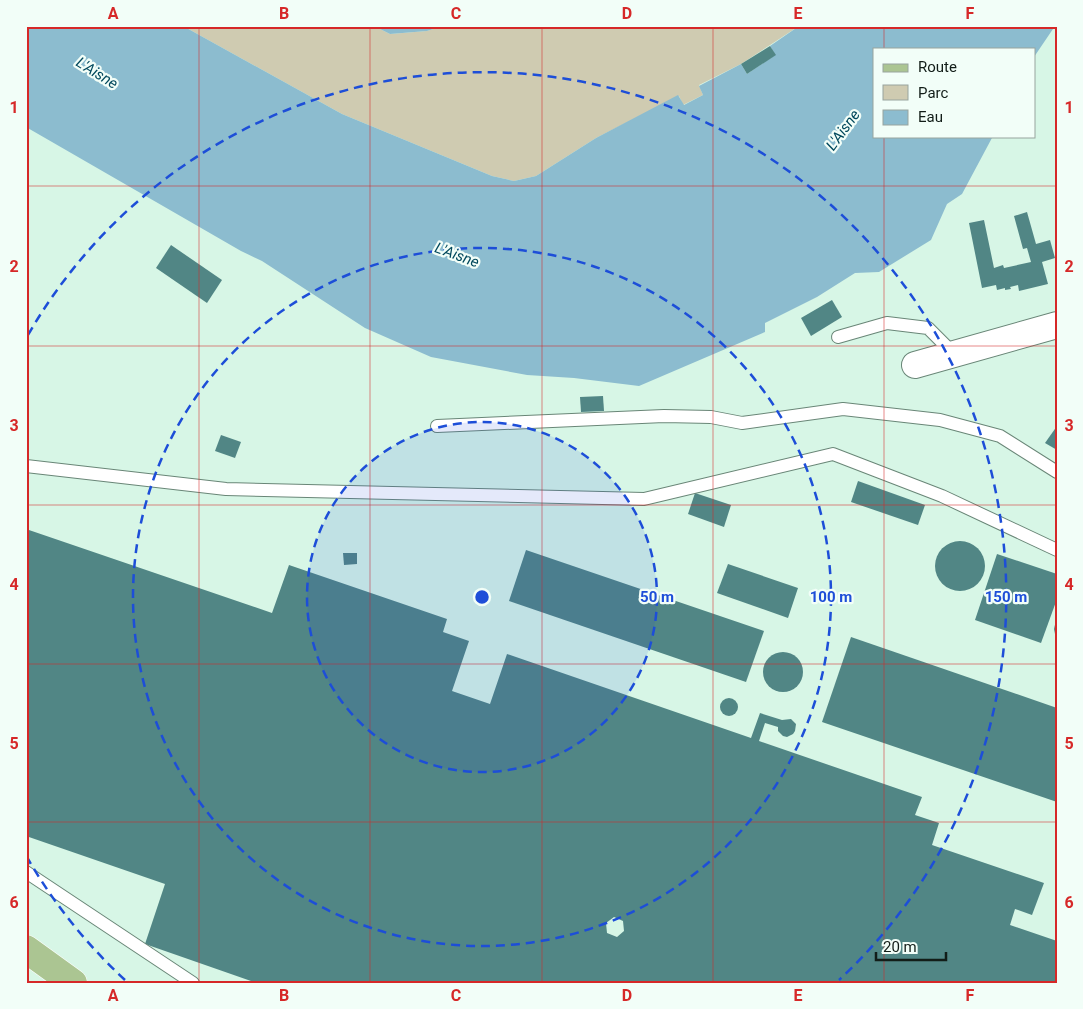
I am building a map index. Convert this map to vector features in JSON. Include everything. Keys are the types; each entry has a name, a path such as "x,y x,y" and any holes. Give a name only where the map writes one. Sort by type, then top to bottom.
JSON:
{"main road":[{"path":"26,949 73,983"}],"street":[{"path":"915,365 1057,325"}],"lane":[{"path":"838,337 887,323 928,328 954,354"},
{"path":"437,426 664,416 711,417 742,423 843,410 940,420 1000,436 1057,472"},
{"path":"26,466 226,489 644,499 833,454 942,496 1057,550"},
{"path":"26,872 193,983"}],"green space":[{"path":"183,26 374,26 390,34 427,31 443,26 799,26 741,64 699,85 703,95 683,105 679,96 596,138 536,176 514,181 492,176 342,114"}],"water":[{"name":"L'Aisne","path":"26,26 183,26 342,114 492,176 514,181 536,176 596,138 678,95 684,105 703,95 699,86 741,64 747,74 775,55 770,46 799,26 1055,26 1036,54 1036,48 873,48 873,138 992,138 962,194 947,204 931,240 879,272 855,273 817,297 765,323 765,332 639,386 574,378 527,375 431,357 365,328 262,261 241,251 26,127"},
{"path":"374,26 443,26 427,31 390,34"}],"building":[{"path":"770,46 776,55 747,74 741,64"},
{"path":"1027,212 1036,244 1050,240 1055,258 1042,262 1048,284 1019,291 1018,285 1005,290 1005,288 997,290 996,285 982,288 969,223 984,220 994,268 1003,265 1004,268 1031,262 1027,248 1023,249 1014,216"},
{"path":"171,245 222,280 207,303 156,268"},
{"path":"832,300 842,317 811,336 801,318"},
{"path":"603,396 604,411 581,412 580,397"},
{"path":"1057,426 1057,450 1045,443"},
{"path":"221,435 241,442 235,458 215,451"},
{"path":"858,481 925,505 918,525 851,502"},
{"path":"695,493 731,505 724,527 688,514"},
{"path":"26,529 272,613 289,565 447,619 443,632 469,641 452,691 490,704 507,654 751,738 760,713 782,720 791,719 796,724 793,734 787,737 783,736 778,731 778,727 765,723 759,741 922,797 915,815 939,823 932,845 1044,883 1032,915 1015,909 1010,925 1057,941 1057,983 257,983 145,944 165,884 26,836","holes":["614,917 623,921 624,931 617,937 607,933 606,923"]},
{"path":"955,541 965,541 978,548 985,561 985,571 978,584 965,591 955,591 946,587 939,580 935,571 935,561 939,552 946,545"},
{"path":"526,550 764,631 746,682 509,601"},
{"path":"343,553 357,553 357,564 344,565"},
{"path":"997,554 1057,574 1057,599 1041,643 975,620"},
{"path":"728,564 798,588 788,618 717,593"},
{"path":"1057,616 1057,639 1056,639 1054,629"},
{"path":"851,637 1057,708 1057,802 822,722"},
{"path":"787,652 794,655 800,661 803,672 802,680 794,689 787,692 779,692 772,689 764,680 763,668 766,661 775,653"},
{"path":"729,698 735,701 738,707 735,713 729,716 723,713 720,707 723,701"}]}
